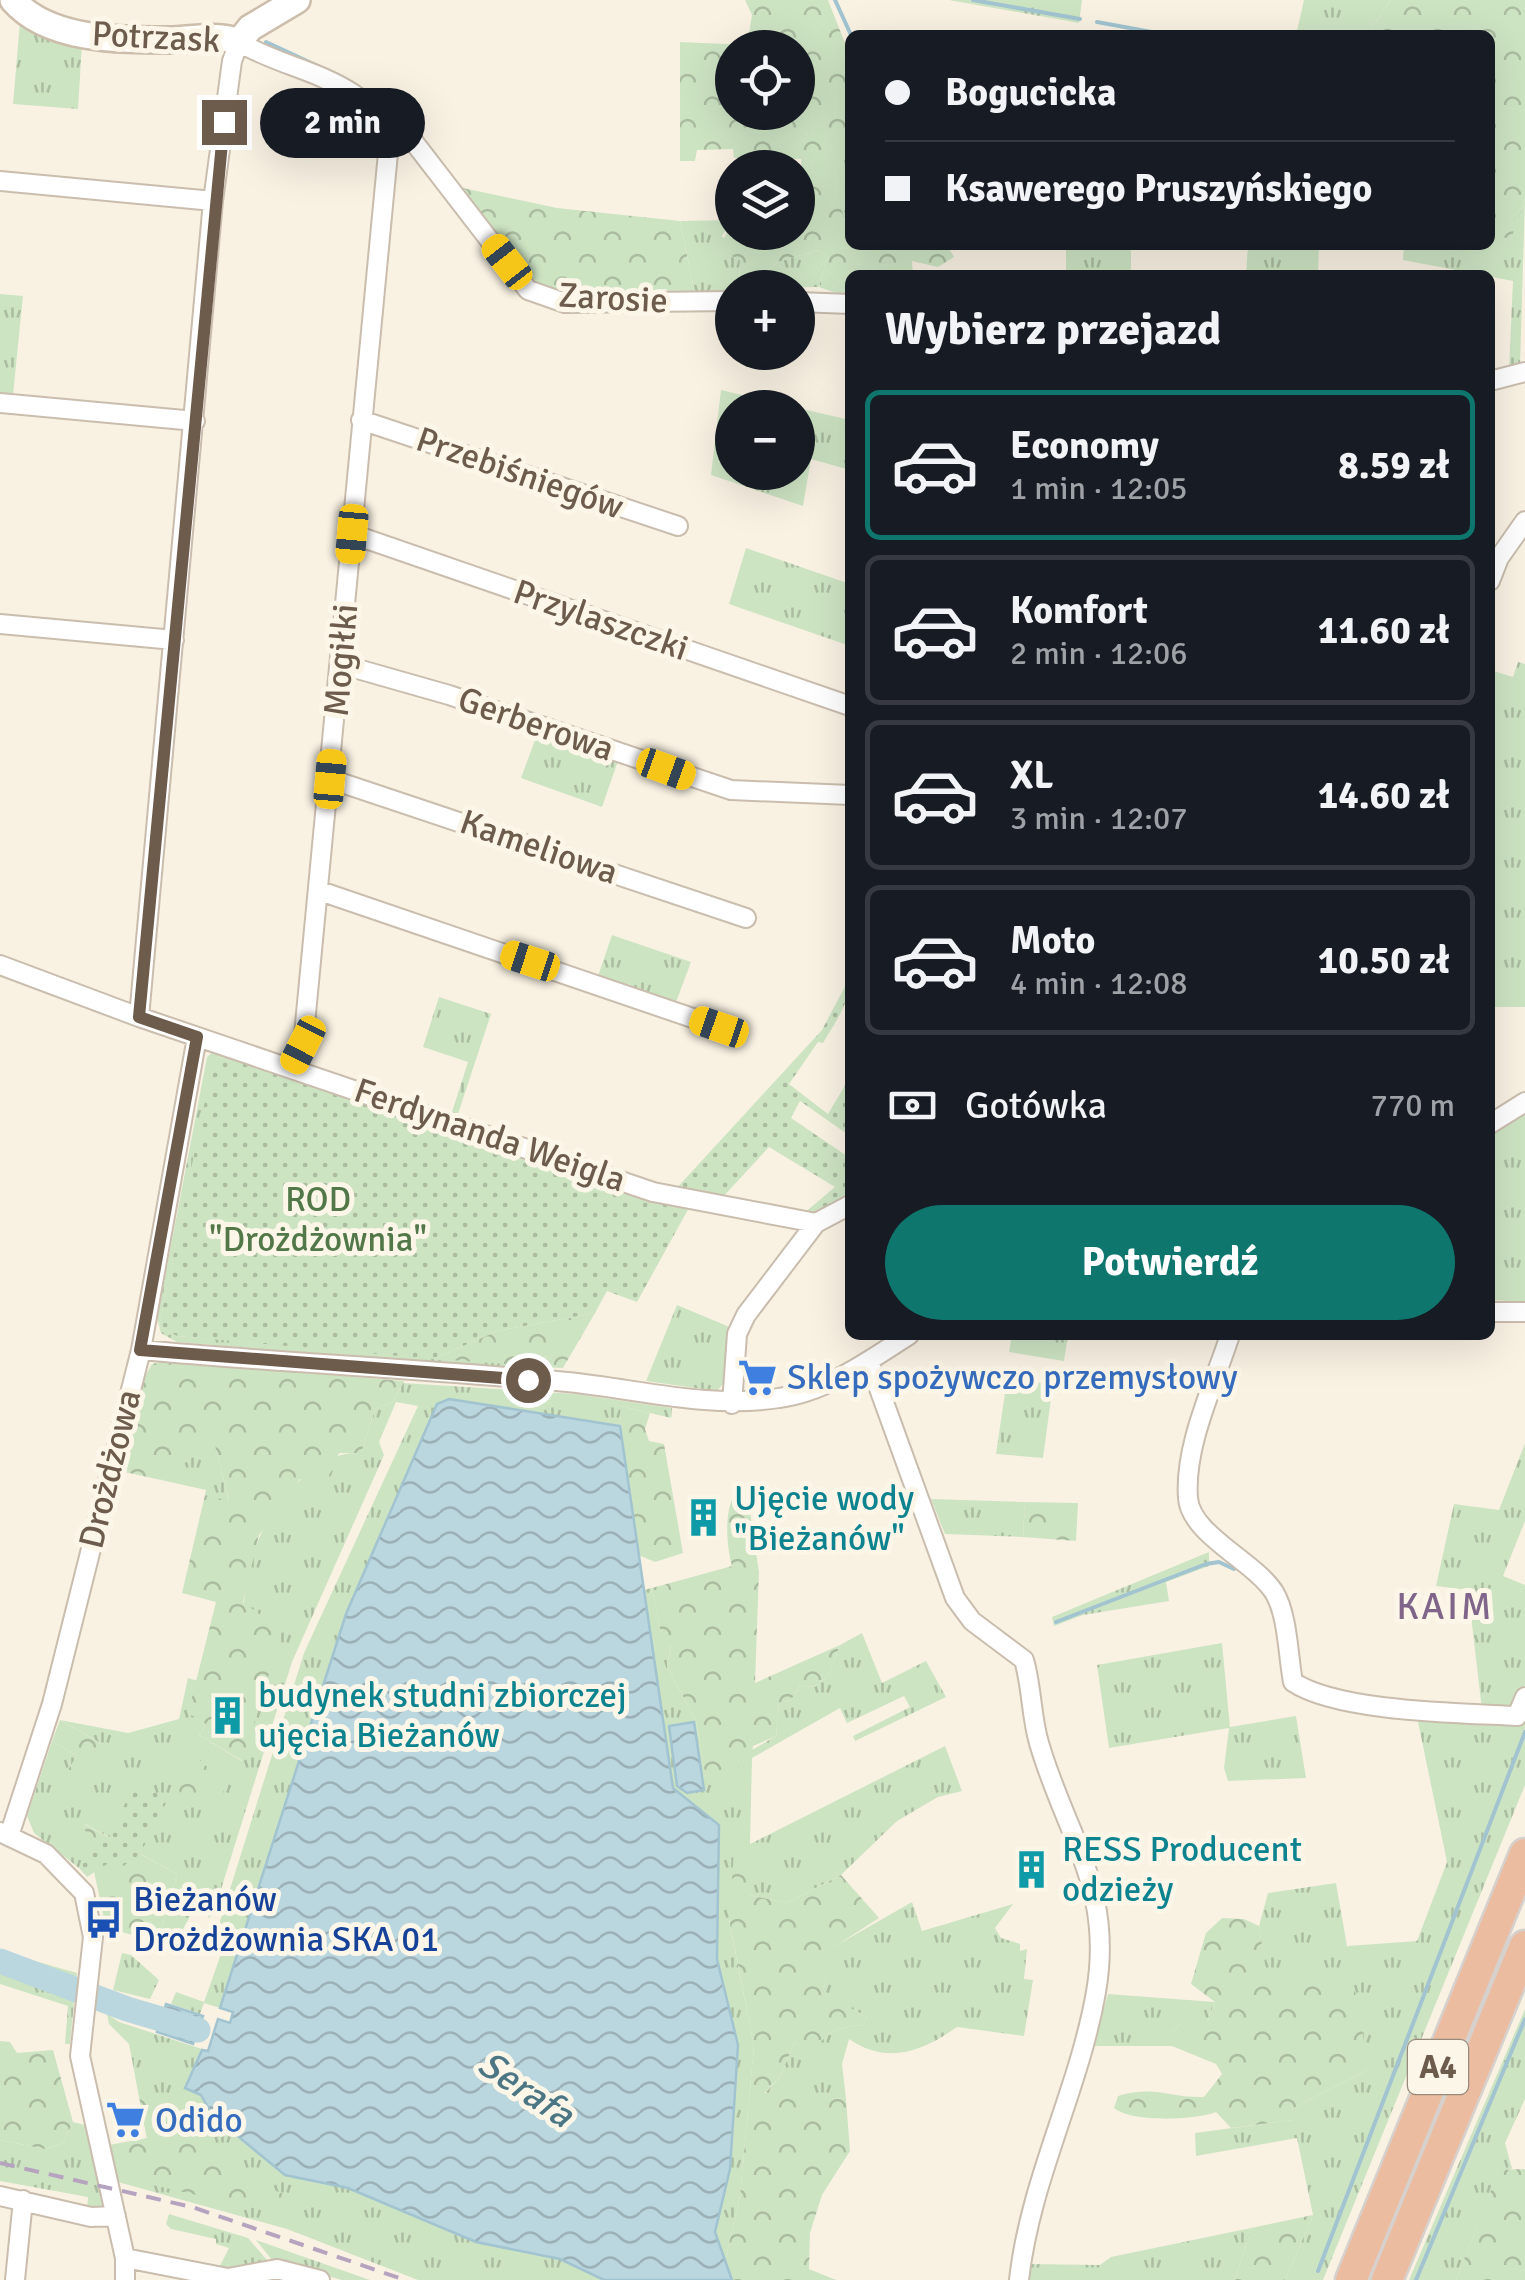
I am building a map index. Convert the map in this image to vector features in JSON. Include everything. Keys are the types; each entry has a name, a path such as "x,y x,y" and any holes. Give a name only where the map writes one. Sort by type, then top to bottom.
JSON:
{"highway":[{"name":"A4","path":"1350,2280 1525,1854"},
{"name":"A4","path":"1388,2280 1525,1946"}],"street":[{"name":"Potrzask","path":"12,0 30,20 77,33 169,40 225,37 239,42 250,28 297,0"},
{"name":"Zarosie","path":"239,42 315,72 357,96 390,132 410,137 528,290 565,302 715,300"},
{"path":"139,1017 213,201 232,60 239,42"},
{"name":"Mogiłki","path":"292,1067 303,1045 320,891 390,132"},
{"path":"0,181 213,201"},
{"path":"815,303 845,304"},
{"path":"1495,380 1525,372"},
{"path":"0,403 195,421"},
{"name":"Przebiśniegów","path":"362,420 678,526"},
{"path":"1495,568 1525,521"},
{"name":"Przylaszczki","path":"352,534 845,704"},
{"path":"0,624 174,640"},
{"name":"Gerberowa","path":"340,664 449,695 731,790 845,795"},
{"name":"Kameliowa","path":"330,779 746,918"},
{"path":"320,891 719,1027"},
{"name":"Ferdynanda Weigla","path":"0,965 139,1017 653,1192 816,1223"},
{"name":"Drożdżowa","path":"5,1834 52,1704 140,1350 197,1037"},
{"path":"1495,1121 1525,1102"},
{"path":"732,1404 737,1334 816,1223 845,1208"},
{"path":"1495,1312 1525,1312"},
{"path":"140,1350 563,1382 732,1404 784,1398 870,1361 901,1340"},
{"path":"1228,1340 1190,1464 1188,1502 1200,1524 1266,1581 1277,1597 1292,1682 1312,1695 1446,1712 1517,1716 1525,1697"},
{"path":"870,1361 954,1598 972,1620 1020,1654 1026,1667 1042,1754 1092,1878 1100,1945 1094,2000 1033,2200 1018,2280"},
{"path":"5,1834 46,1854 84,1893 92,1937 80,2056 126,2258 125,2280"},
{"path":"0,2196 91,2216 116,2216"},
{"path":"16,2280 23,2200"},
{"path":"126,2258 228,2279 277,2268 320,2280"}],"green space":[{"path":"745,0 828,0 845,43 845,130 822,159 845,219 845,250 950,250 954,257 938,267 912,261 913,270 845,270 845,296 819,287 828,256 818,250 778,262 768,270 740,270 740,260 719,250 815,250 815,150 697,150 695,161 680,161 680,42 715,44 715,130 815,130 815,30 750,30 752,15"},
{"path":"949,0 1082,0 1079,23"},
{"path":"1304,0 1391,0 1370,30 1297,30"},
{"path":"1391,0 1525,0 1525,199 1511,239 1495,235 1495,30 1370,30"},
{"path":"20,22 82,44 78,109 13,104"},
{"path":"845,130 845,219 821,159"},
{"path":"458,187 557,208 680,221 695,294 671,294 666,289 597,298 557,295 529,278 516,264"},
{"path":"1525,199 1520,365 1509,368 1513,281 1495,278 1495,270 1455,270 1403,260 1404,250 1495,250 1495,235 1511,238"},
{"path":"715,220 715,250 733,250 740,259 740,270 715,270 715,295 695,294 680,221"},
{"path":"818,250 828,256 819,287 815,287 815,270 768,270 778,262"},
{"path":"1066,250 1131,250 1131,270 1066,270"},
{"path":"1248,250 1319,250 1318,270 1246,270"},
{"path":"0,294 23,296 13,395 0,394"},
{"path":"815,412 845,419 845,469 815,460"},
{"path":"715,441 715,476 711,475"},
{"path":"756,490 806,490 803,506"},
{"path":"746,548 845,582 845,644 729,604"},
{"path":"1518,662 1525,664 1525,1007 1495,1007 1495,672 1513,677"},
{"path":"538,732 618,761 602,807 521,778"},
{"path":"612,935 691,962 675,1005 633,990 631,985 597,979"},
{"path":"845,986 845,1004 837,1019 789,1084 828,1114 845,1085 845,1132 800,1101 791,1118 845,1155 845,1198 813,1215 803,1214 835,1187 769,1147 721,1199 674,1191 822,1030"},
{"path":"439,997 491,1014 457,1117 451,1115 468,1062 423,1047"},
{"path":"215,1050 270,1062 215,1057 159,1326 157,1319 207,1057"},
{"name":"ROD \"Drożdżownia\"","path":"214,1057 245,1059 690,1206 637,1302 607,1291 595,1313 497,1331 434,1359 177,1336 159,1326"},
{"path":"1525,1109 1525,1302 1495,1300 1496,1125"},
{"path":"677,1305 732,1328 728,1378 717,1391 646,1381"},
{"path":"595,1313 563,1368 434,1359 497,1331"},
{"path":"159,1326 177,1336 563,1368 448,1364 177,1342 161,1333"},
{"path":"1011,1340 1067,1340 1064,1361 1009,1352"},
{"path":"164,1361 404,1381 394,1401 375,1409 361,1453 339,1453 331,1476 315,1482 300,1479 259,1535 243,1602 282,1631 243,1761 199,1735 206,1724 188,1713 216,1602 182,1593 205,1495 229,1501 214,1442 161,1480 120,1471 145,1376 152,1364"},
{"path":"1007,1379 1053,1384 1043,1458 996,1454"},
{"path":"403,1383 575,1394 672,1408 671,1418 621,1406 620,1426 449,1399 437,1405 346,1614 220,2008 204,2003 200,2014 171,2004 176,1992 204,2002 221,1954 220,1921 304,1653 418,1406 396,1402 379,1442 384,1455 292,1662 213,1915 208,1918 211,1906 198,1902 183,1929 136,1944 160,1934 177,1874 85,1824 92,1856 79,1868 34,1833 27,1816 52,1741 77,1756 67,1772 102,1744 60,1720 128,1733 179,1719 188,1678 198,1681 189,1712 206,1724 199,1735 242,1761 244,1604 263,1529 283,1497 312,1471 335,1457 361,1453 375,1409 394,1401"},
{"path":"621,1406 650,1413 645,1429 649,1441 664,1444 683,1553 655,1562 638,1555 620,1426"},
{"path":"214,1441 229,1502 205,1495 206,1490 161,1480"},
{"path":"1525,1443 1525,1521 1503,1576 1525,1585 1525,1684 1513,1713 1482,1710 1468,1590 1436,1586 1454,1504 1499,1510"},
{"path":"739,1488 747,1491 759,1572 755,1683 840,1645 829,1674 815,1687 800,1685 791,1700 779,1703 776,1736 753,1746 752,1758 725,1777 706,1778 696,1721 667,1666 671,1645 663,1644 652,1588 732,1566 728,1514"},
{"path":"931,1499 1025,1502 1023,1537 945,1534"},
{"path":"1025,1502 1078,1503 1076,1541 1023,1537"},
{"path":"1209,1552 1209,1566 1166,1582 1169,1601 1083,1615 1054,1626 1052,1617"},
{"path":"652,1588 663,1643 671,1644 667,1666 696,1721 706,1777 776,1736 779,1703 791,1700 800,1685 815,1687 829,1674 840,1645 862,1633 882,1683 926,1661 946,1697 855,1741 853,1736 910,1707 904,1696 847,1723 840,1708 752,1758 750,1844 945,1746 962,1791 938,1797 897,1821 841,1875 787,1903 749,1895 729,1920 754,2046 740,2196 725,2261 715,2232 730,2169 738,2045 717,1959 719,1825 673,1788 643,1590"},
{"path":"1222,1643 1230,1727 1296,1716 1306,1778 1228,1781 1224,1768 1229,1728 1109,1748 1097,1665"},
{"path":"1525,1710 1525,1785 1323,2280 1285,2280 1313,2215 1297,2138 1196,2156 1195,2133 1293,2120 1292,2109 1369,2069 1267,1985 1259,1926 1268,1893 1336,1883 1347,1946 1417,1941 1447,1862 1416,1712"},
{"path":"60,1720 102,1744 93,1784 66,1773 77,1756 52,1741"},
{"path":"184,1747 226,1783 221,1799 184,1796 170,1782"},
{"path":"135,1783 168,1799 140,1854 118,1870 107,1864 87,1877 79,1868 109,1837"},
{"path":"84,1824 177,1874 160,1934 148,1939 106,1928"},
{"path":"750,1844 749,1895 787,1903 841,1875 879,1918 831,1949 823,1993 867,2017 862,2025 836,2029 810,2050 794,2043 780,2077 764,2093 846,2099 850,2151 822,2195 810,2233 809,2269 836,2280 732,2280 725,2261 740,2196 754,2046 729,1919 734,1853"},
{"path":"912,1902 922,1931 1013,1904 995,1928 1001,1938 1020,1944 1020,1951 1027,1949 1024,1979 1033,1980 1024,2036 957,2027 917,2049 891,2053 877,2052 849,2039 842,2064 846,2099 764,2094 780,2077 794,2043 810,2049 836,2029 862,2025 867,2017 823,1994 830,1949"},
{"path":"1222,1918 1244,1919 1259,1926 1268,1985 1352,1974 1369,2069 1292,2109 1294,2120 1231,2128 1216,2112 1164,2119 1123,2113 1114,2108 1118,2096 1153,2092 1204,2097 1222,2074 1216,2064 1172,2046 1172,2032 1183,2022 1207,2022 1215,2002 1191,1984 1206,1933"},
{"path":"0,1951 77,1973 70,2044 65,2044 68,2006 0,1984"},
{"path":"122,1953 131,1955 159,1980 150,1999 113,1990"},
{"path":"1108,1994 1215,2002 1207,2022 1183,2022 1172,2032 1172,2046 1093,2046"},
{"path":"1525,2009 1525,2099 1505,2143 1512,2169 1499,2171 1456,2280 1409,2280"},
{"path":"107,2014 119,2022 202,2049 186,2087 201,2095 212,2115 285,2175 348,2188 476,2242 560,2259 604,2280 418,2280 287,2229 118,2182 109,2145 147,2138 129,2044 109,2024"},
{"path":"0,2041 10,2042 17,2053 53,2050 73,2122 63,2143 45,2149 0,2140"},
{"path":"135,2075 268,2187 291,2198 285,2215 122,2178 125,2143 147,2139"},
{"path":"73,2122 89,2126 104,2208 87,2211 88,2197 0,2181 0,2140 45,2149 63,2143"},
{"path":"1525,2169 1525,2280 1456,2280 1499,2170"},
{"path":"169,2214 248,2238 267,2260 218,2270 229,2248 216,2244 216,2239 171,2229 166,2224"},
{"path":"1313,2215 1285,2280 1235,2280 1251,2228"},
{"path":"1251,2228 1235,2280 1027,2280 1028,2264 1100,2265 1111,2257"},
{"path":"256,2240 370,2280 342,2280 272,2260"}],"water":[{"path":"449,1399 620,1426 673,1788 719,1825 717,1959 738,2045 730,2169 715,2232 732,2280 604,2280 560,2259 476,2242 348,2188 285,2175 212,2115 201,2095 185,2088 202,2050 208,2051 218,2019 230,2023 233,2012 220,2008 346,1614 437,1404"},
{"path":"694,1722 704,1790 687,1793 677,1786 669,1726"},
{"path":"166,2004 203,2016 193,2044 157,2032"}],"waterway":[{"path":"835,0 849,30"},
{"path":"973,0 1080,19"},
{"path":"1097,22 1141,30"},
{"path":"266,42 320,67"},
{"path":"379,105 394,118"},
{"path":"1056,1622 1206,1564 1219,1562 1234,1569"},
{"path":"1318,2271 1525,1732"},
{"name":"Serafa","path":"0,1961 127,2009 198,2030"},
{"path":"1416,2280 1525,2019"}],"railway":[{"path":"0,2163 192,2207 405,2280"}],"place":[{"name":"Sklep spożywczo przemysłowy","path":"757,1377"},
{"name":"Ujęcie wody \"Bieżanów\"","path":"704,1518"},
{"name":"budynek studni zbiorczej ujęcia Bieżanów","path":"228,1715"},
{"name":"RESS Producent odzieży","path":"1032,1869"},
{"name":"Bieżanów Drożdżownia SKA 01","path":"103,1919"},
{"name":"Odido","path":"125,2120"}],"district":[{"name":"KAIM","path":"1445,1606"}],"route":[{"path":"224,122 213,201 139,1017 197,1037 140,1350 528,1380"}]}
